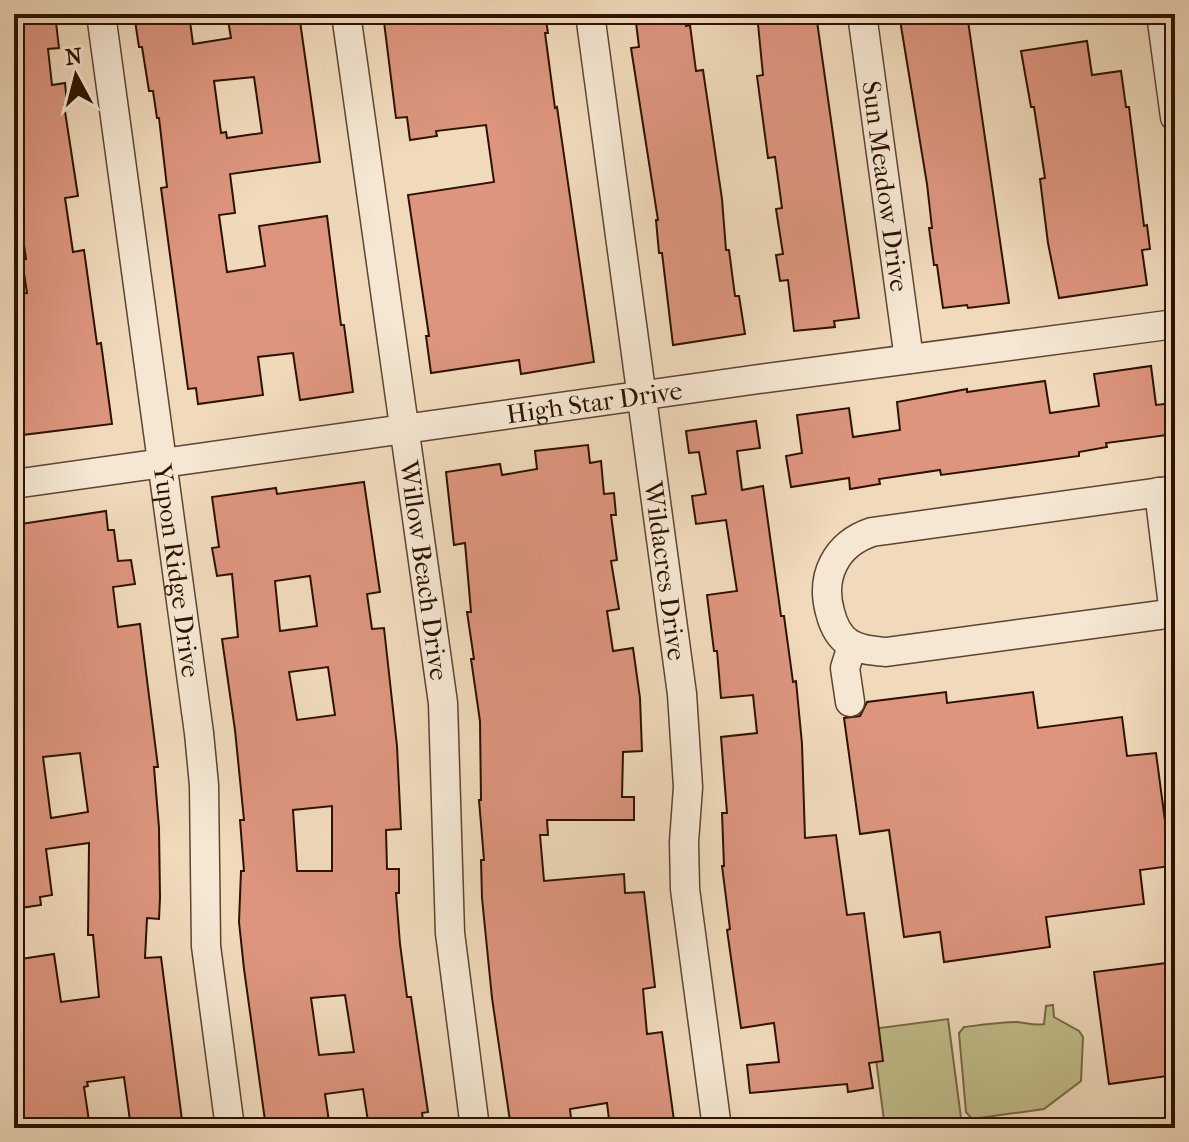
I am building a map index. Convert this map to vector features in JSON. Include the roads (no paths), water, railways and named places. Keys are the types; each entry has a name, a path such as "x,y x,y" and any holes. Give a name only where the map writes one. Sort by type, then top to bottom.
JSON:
{"street":[{"name":"Yupon Ridge Drive","path":"101,14 199,733 204,785 206,946 230,1128"},
{"name":"Willow Beach Drive","path":"346,14 443,703 450,933 475,1128"},
{"name":"Wildacres Drive","path":"590,14 682,694 688,787 685,889 717,1128"},
{"name":"Sun Meadow Drive","path":"862,14 909,359"},
{"path":"1161,14 1172,71 1175,117"},
{"name":"High Star Drive","path":"14,484 1175,324"},
{"path":"1167,491 1175,614 886,652 852,646 833,624 826,596 826,581 838,554 858,537 886,529 1167,491"},
{"path":"850,702 845,668 852,646"}]}
